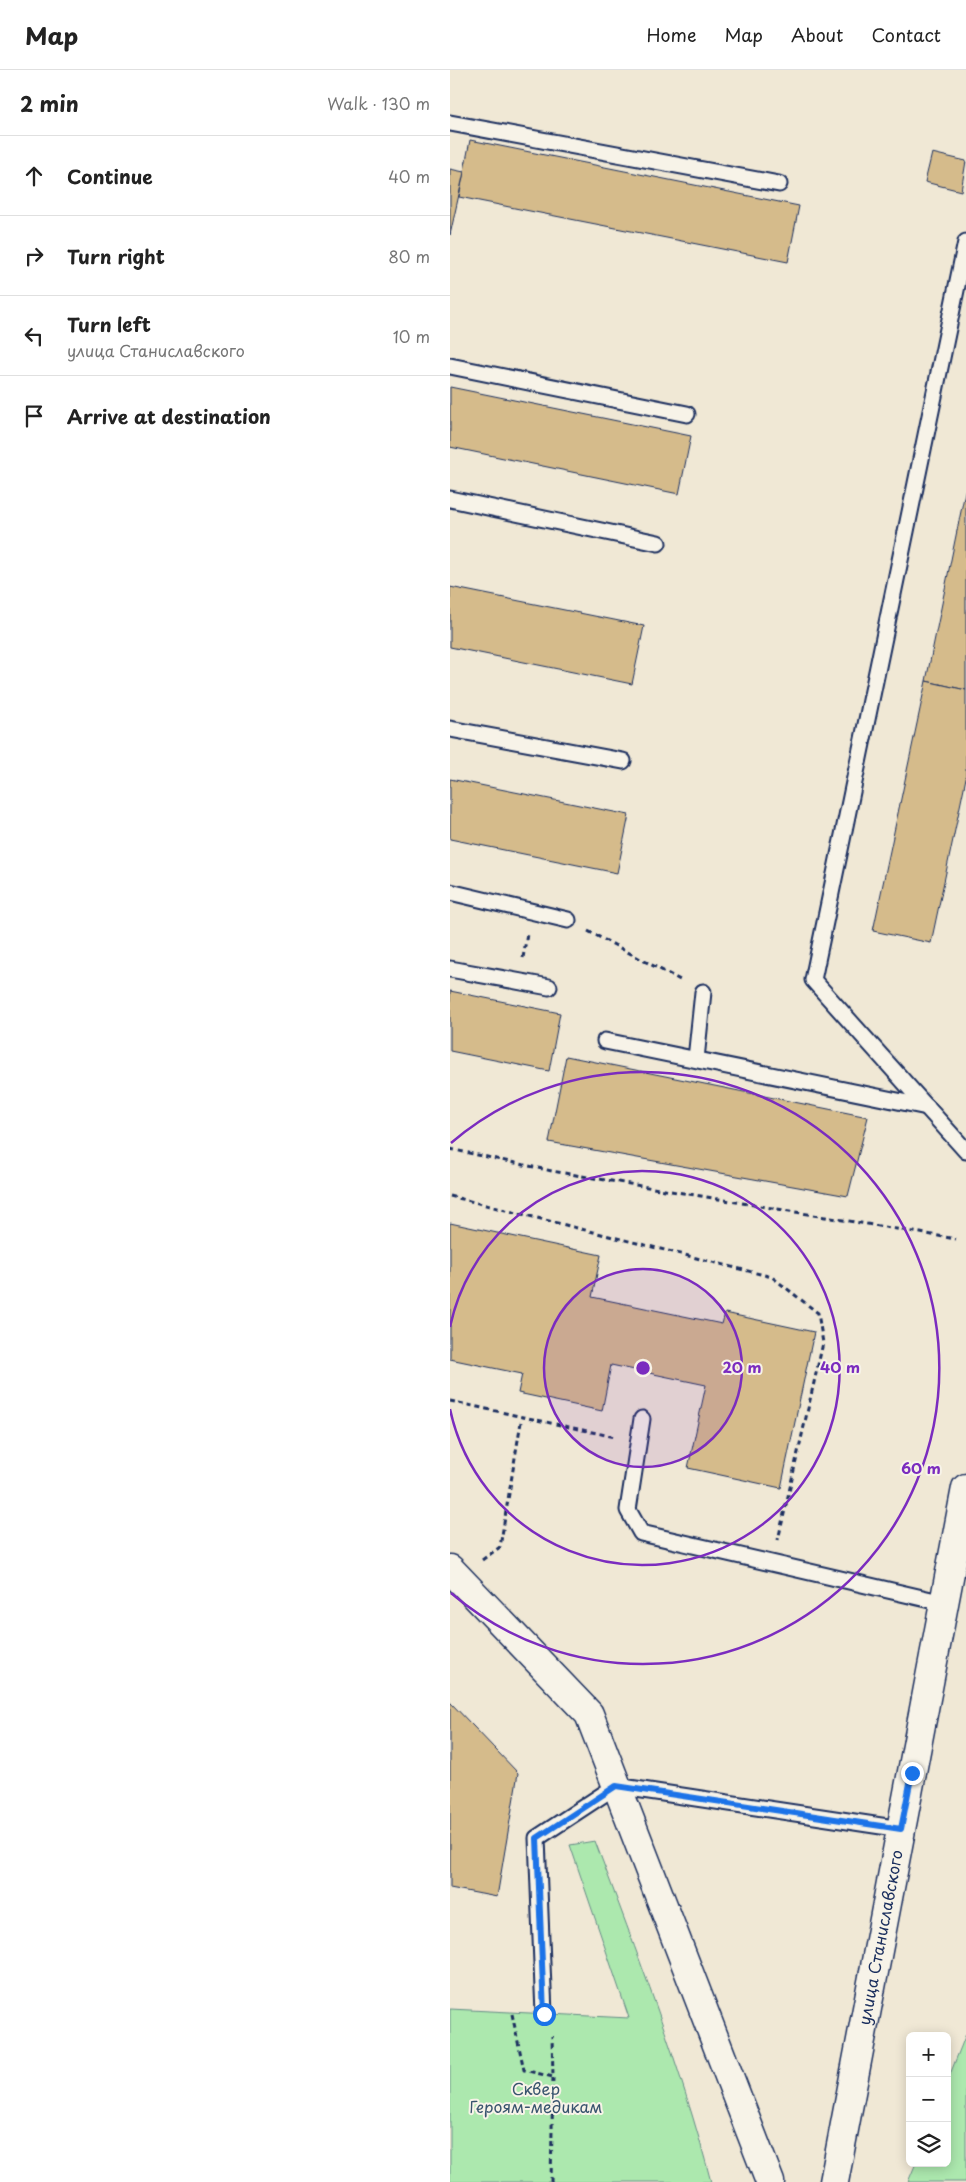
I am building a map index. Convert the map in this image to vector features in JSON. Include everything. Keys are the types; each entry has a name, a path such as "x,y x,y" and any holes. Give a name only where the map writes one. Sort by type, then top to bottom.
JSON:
{"main road":[{"name":"улица Станиславского","path":"834,2182 966,1488"},
{"path":"454,1573 589,1714 770,2182"}],"lane":[{"path":"450,124 779,184"},
{"path":"966,242 813,980 966,1151"},
{"path":"450,366 687,414"},
{"path":"450,499 658,543"},
{"path":"450,729 623,761"},
{"path":"450,892 568,920"},
{"path":"450,969 548,987"},
{"path":"696,1059 703,992"},
{"path":"605,1041 927,1107"},
{"path":"642,1419 628,1510 641,1533 944,1604"},
{"path":"544,2014 537,1838 616,1786 901,1829"}],"path":[{"path":"520,982 531,911"},
{"path":"568,920 703,992"},
{"path":"450,1149 552,1172 956,1239"},
{"path":"450,1196 772,1277 818,1313 823,1343 772,1565"},
{"path":"450,1401 638,1442"},
{"path":"454,1573 500,1547 522,1416"},
{"path":"512,2014 524,2070 553,2077"},
{"path":"551,2182 552,2031"}],"green space":[{"name":"Сквер Героям-медикам","path":"595,1841 672,2053 711,2182 450,2182 450,2009 629,2018 570,1845"},
{"path":"966,2034 966,2182 908,2182 914,2167 951,2167 951,2072"}],"building":[{"path":"470,140 799,206 788,262 459,197"},
{"path":"932,153 966,161 961,191 925,182"},
{"path":"450,169 464,172 450,235"},
{"path":"450,387 691,436 679,494 450,447"},
{"path":"966,487 966,690 926,681"},
{"path":"450,587 644,626 632,684 450,647"},
{"path":"926,681 966,690 966,778 931,943 873,931"},
{"path":"450,779 629,815 617,873 450,839"},
{"path":"450,991 560,1013 549,1071 450,1051"},
{"path":"566,1056 868,1117 848,1196 549,1142"},
{"path":"450,1223 601,1255 592,1297 722,1324 725,1313 814,1332 781,1488 688,1468 706,1385 611,1365 602,1411 518,1393 522,1374 450,1359"},
{"path":"450,1702 518,1773 497,1897 450,1888"}],"route":[{"path":"544,2014 537,1838 573,1814 616,1786 901,1829 912,1773"}]}
